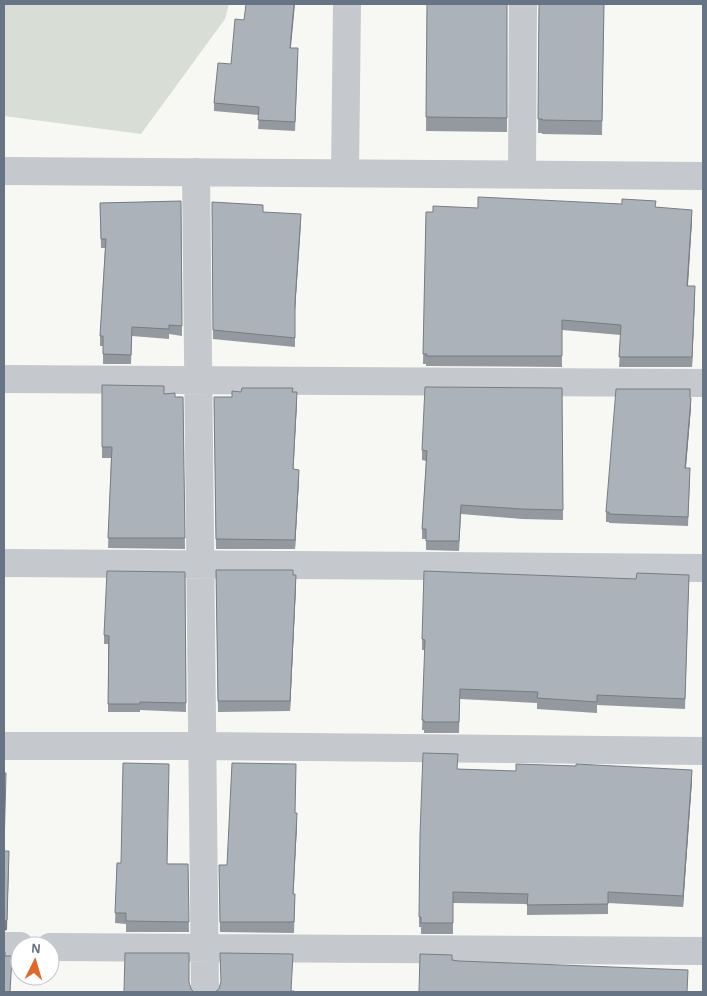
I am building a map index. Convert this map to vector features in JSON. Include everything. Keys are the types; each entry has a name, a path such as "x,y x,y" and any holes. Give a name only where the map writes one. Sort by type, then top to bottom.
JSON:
{"street":[{"path":"345,174 347,4"},
{"path":"522,174 523,4"},
{"path":"4,172 703,176"},
{"path":"196,172 206,992"},
{"path":"4,379 703,383"},
{"path":"4,563 703,568"},
{"path":"4,746 703,751"},
{"path":"60,947 703,951"}],"shaded area":[{"path":"4,4 229,4 225,19 141,134 4,116"}],"building":[{"path":"246,4 294,4 290,48 298,48 295,122 258,120 259,107 214,103 218,63 231,64 235,19 244,20"},
{"path":"427,4 507,4 507,118 426,117"},
{"path":"539,4 604,4 602,121 538,119"},
{"path":"478,197 622,204 622,199 656,201 655,207 692,210 687,286 695,286 692,357 619,357 621,325 562,320 562,356 426,356 427,354 423,354 426,212 433,212 433,206 478,208"},
{"path":"181,201 182,326 169,325 169,329 132,327 131,355 103,354 103,336 100,336 106,239 101,239 100,203"},
{"path":"212,202 263,205 263,212 301,214 295,302 295,338 213,330"},
{"path":"102,385 164,386 164,394 175,393 175,397 183,397 185,538 108,538 112,447 102,447"},
{"path":"425,387 562,388 563,510 461,505 459,541 426,541 426,529 422,529 427,451 422,450"},
{"path":"242,388 293,388 292,392 297,392 293,469 299,470 295,540 216,539 214,397 232,397 232,391 241,392"},
{"path":"616,389 690,389 691,398 685,468 690,468 688,517 609,514 609,512 606,512"},
{"path":"216,570 293,570 293,575 296,575 290,701 218,701"},
{"path":"107,571 185,572 186,703 140,702 140,704 108,704 109,636 104,635"},
{"path":"424,571 636,579 637,573 689,575 685,699 597,695 597,702 537,698 538,692 460,689 459,722 424,722 422,720 425,640 422,639"},
{"path":"423,753 458,754 457,769 516,771 516,764 576,766 576,764 692,770 683,896 608,892 608,904 527,905 528,894 453,892 453,923 421,923 421,917 419,917"},
{"path":"123,763 169,764 167,864 188,864 189,922 126,921 126,913 115,913 117,863 121,863"},
{"path":"232,763 296,764 295,813 297,813 293,894 295,894 294,922 220,922 219,865 227,865"},
{"path":"4,773 6,773 4,848"},
{"path":"4,851 9,851 7,920 4,921"},
{"path":"4,951 5,956 10,956 10,986 10,992 4,992"},
{"path":"125,953 189,953 189,982 194,992 124,992"},
{"path":"220,953 293,954 291,991 294,992 215,992 219,989 221,981"},
{"path":"420,954 452,955 452,960 459,961 688,970 687,992 419,992"}]}
